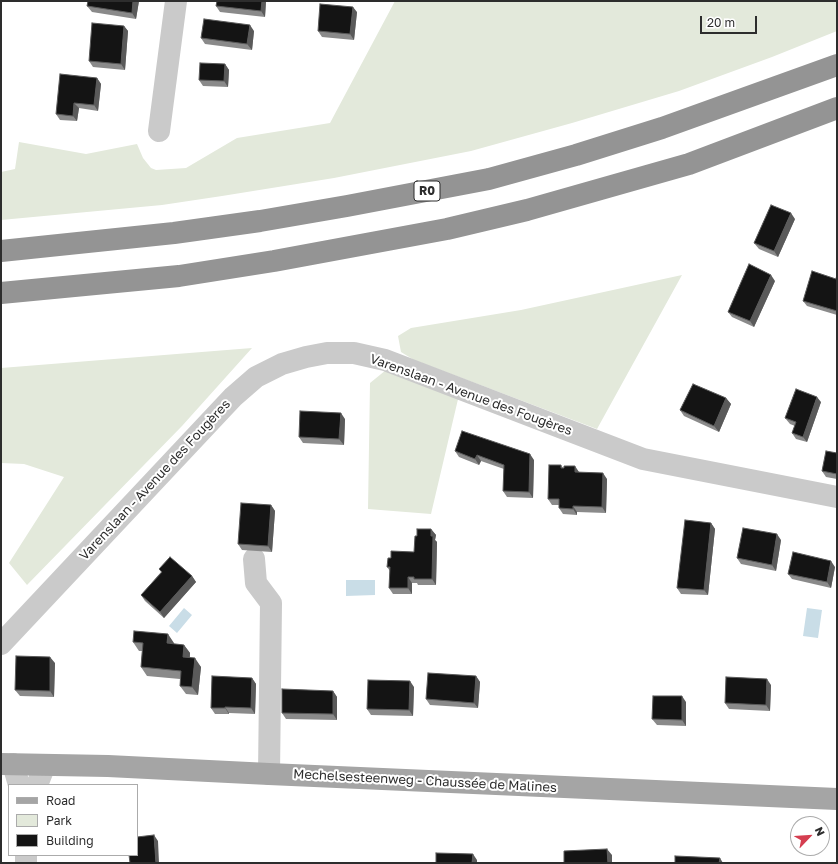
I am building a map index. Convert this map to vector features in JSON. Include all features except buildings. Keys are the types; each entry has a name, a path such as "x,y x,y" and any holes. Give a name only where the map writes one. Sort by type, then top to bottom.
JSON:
{"highway":[{"name":"R0","path":"1,251 174,233 260,221 489,179 576,155 662,128 837,65"},
{"path":"1,294 179,276 282,260 447,229 527,210 689,164 837,108"}],"main road":[{"name":"Mechelsesteenweg - Chaussée de Malines","path":"7,764 41,775 108,766 837,799"}],"street":[{"path":"159,131 176,1"},
{"name":"Varenslaan - Avenue des Fougères","path":"1,644 233,397 256,377 282,364 313,355 327,353 354,353 385,360 643,459 837,497"},
{"path":"254,559 256,583 271,602 269,774"},
{"path":"7,764 18,784"}],"green space":[{"path":"395,1 837,1 837,31 772,57 679,91 471,151 334,178 162,205 1,220 1,172 15,169 19,142 86,154 137,144 143,158 151,168 156,170 186,168 237,138 330,123"},
{"path":"682,275 597,429 414,360 401,352 398,336 411,328 521,310"},
{"path":"252,348 182,426 27,585 9,563 64,477 24,464 1,463 1,368"},
{"path":"386,370 459,395 431,514 368,509 370,383"}],"water":[{"path":"346,580 375,580 375,595 346,596"},
{"path":"184,608 192,615 177,633 169,626"},
{"path":"807,608 822,610 818,638 803,636"}]}
